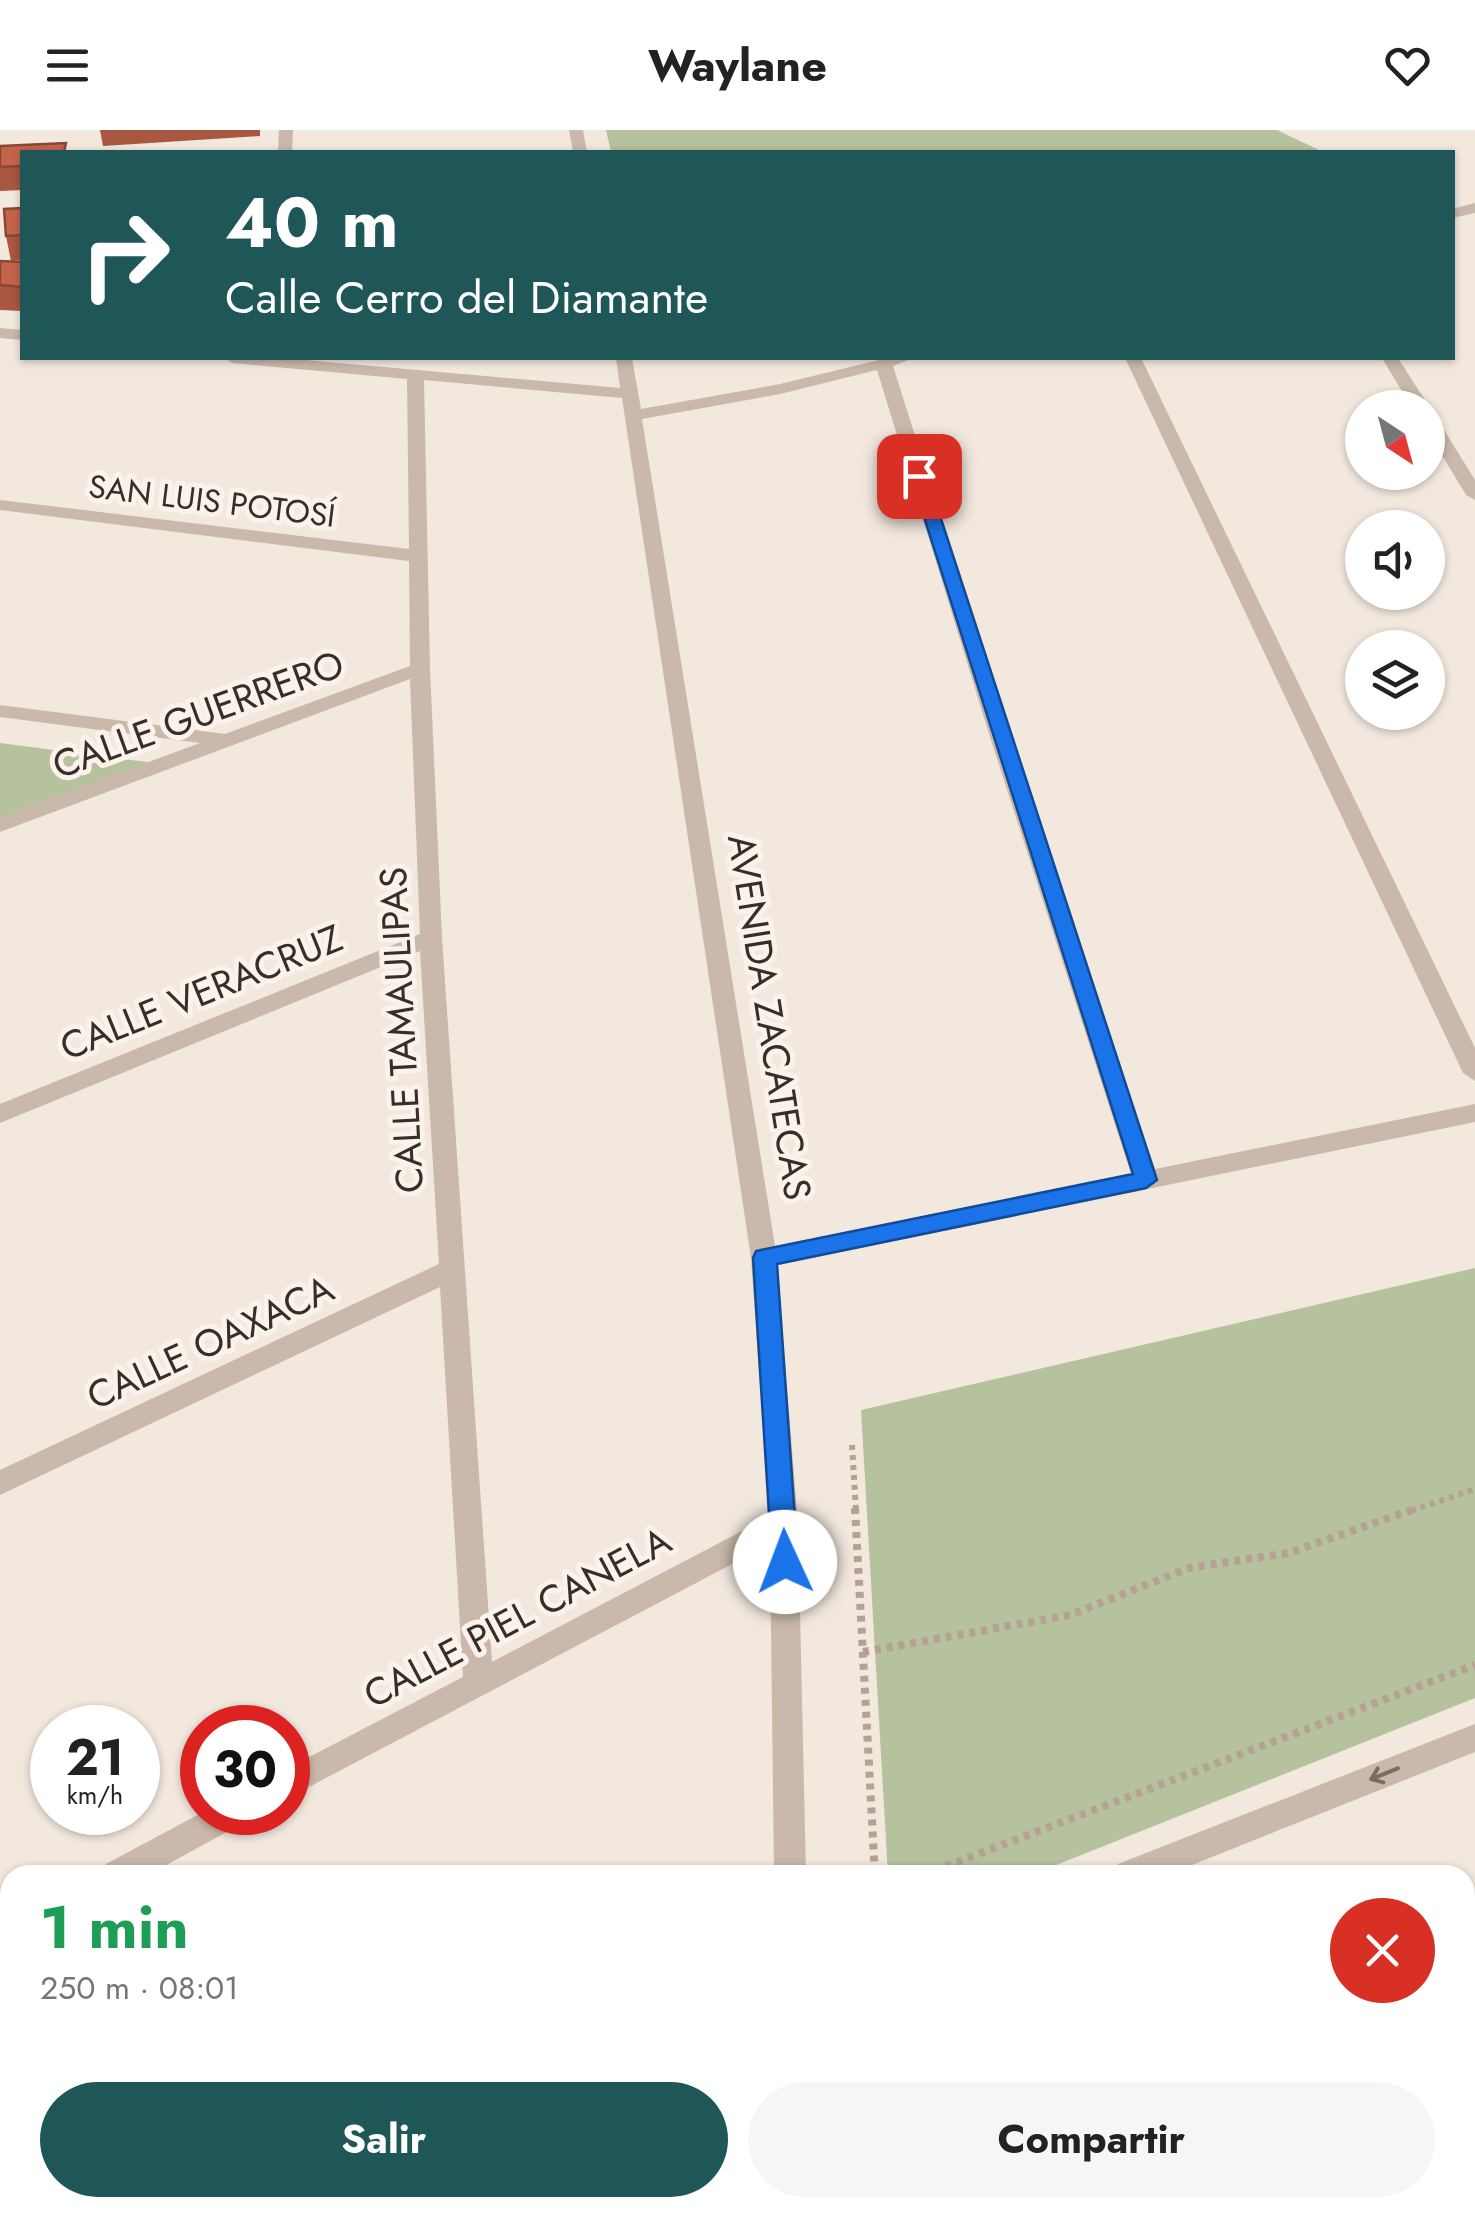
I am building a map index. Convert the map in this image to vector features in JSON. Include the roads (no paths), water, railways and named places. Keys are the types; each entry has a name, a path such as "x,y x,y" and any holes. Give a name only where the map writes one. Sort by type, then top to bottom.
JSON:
{"street":[{"path":"280,360 415,373 633,404 780,389 894,360 1000,736 1146,1180"},
{"name":"AVENIDA ZACATECAS","path":"624,360 764,1258 784,1523 790,1865"},
{"path":"1135,360 1475,1072"},
{"path":"1391,360 1410,390"},
{"name":"CALLE TAMAULIPAS","path":"415,373 430,938 478,1681"},
{"path":"1445,446 1475,495"},
{"name":"SAN LUIS POTOSÍ","path":"0,506 417,556"},
{"name":"CALLE GUERRERO","path":"0,825 420,669"},
{"path":"0,711 228,740"},
{"name":"CALLE VERACRUZ","path":"0,1114 430,938"},
{"path":"764,1258 1475,1113"},
{"name":"CALLE OAXACA","path":"0,1483 452,1269"},
{"name":"CALLE PIEL CANELA","path":"310,1772 784,1523"},
{"path":"1154,1865 1475,1738"},
{"path":"136,1865 191,1835"}]}
